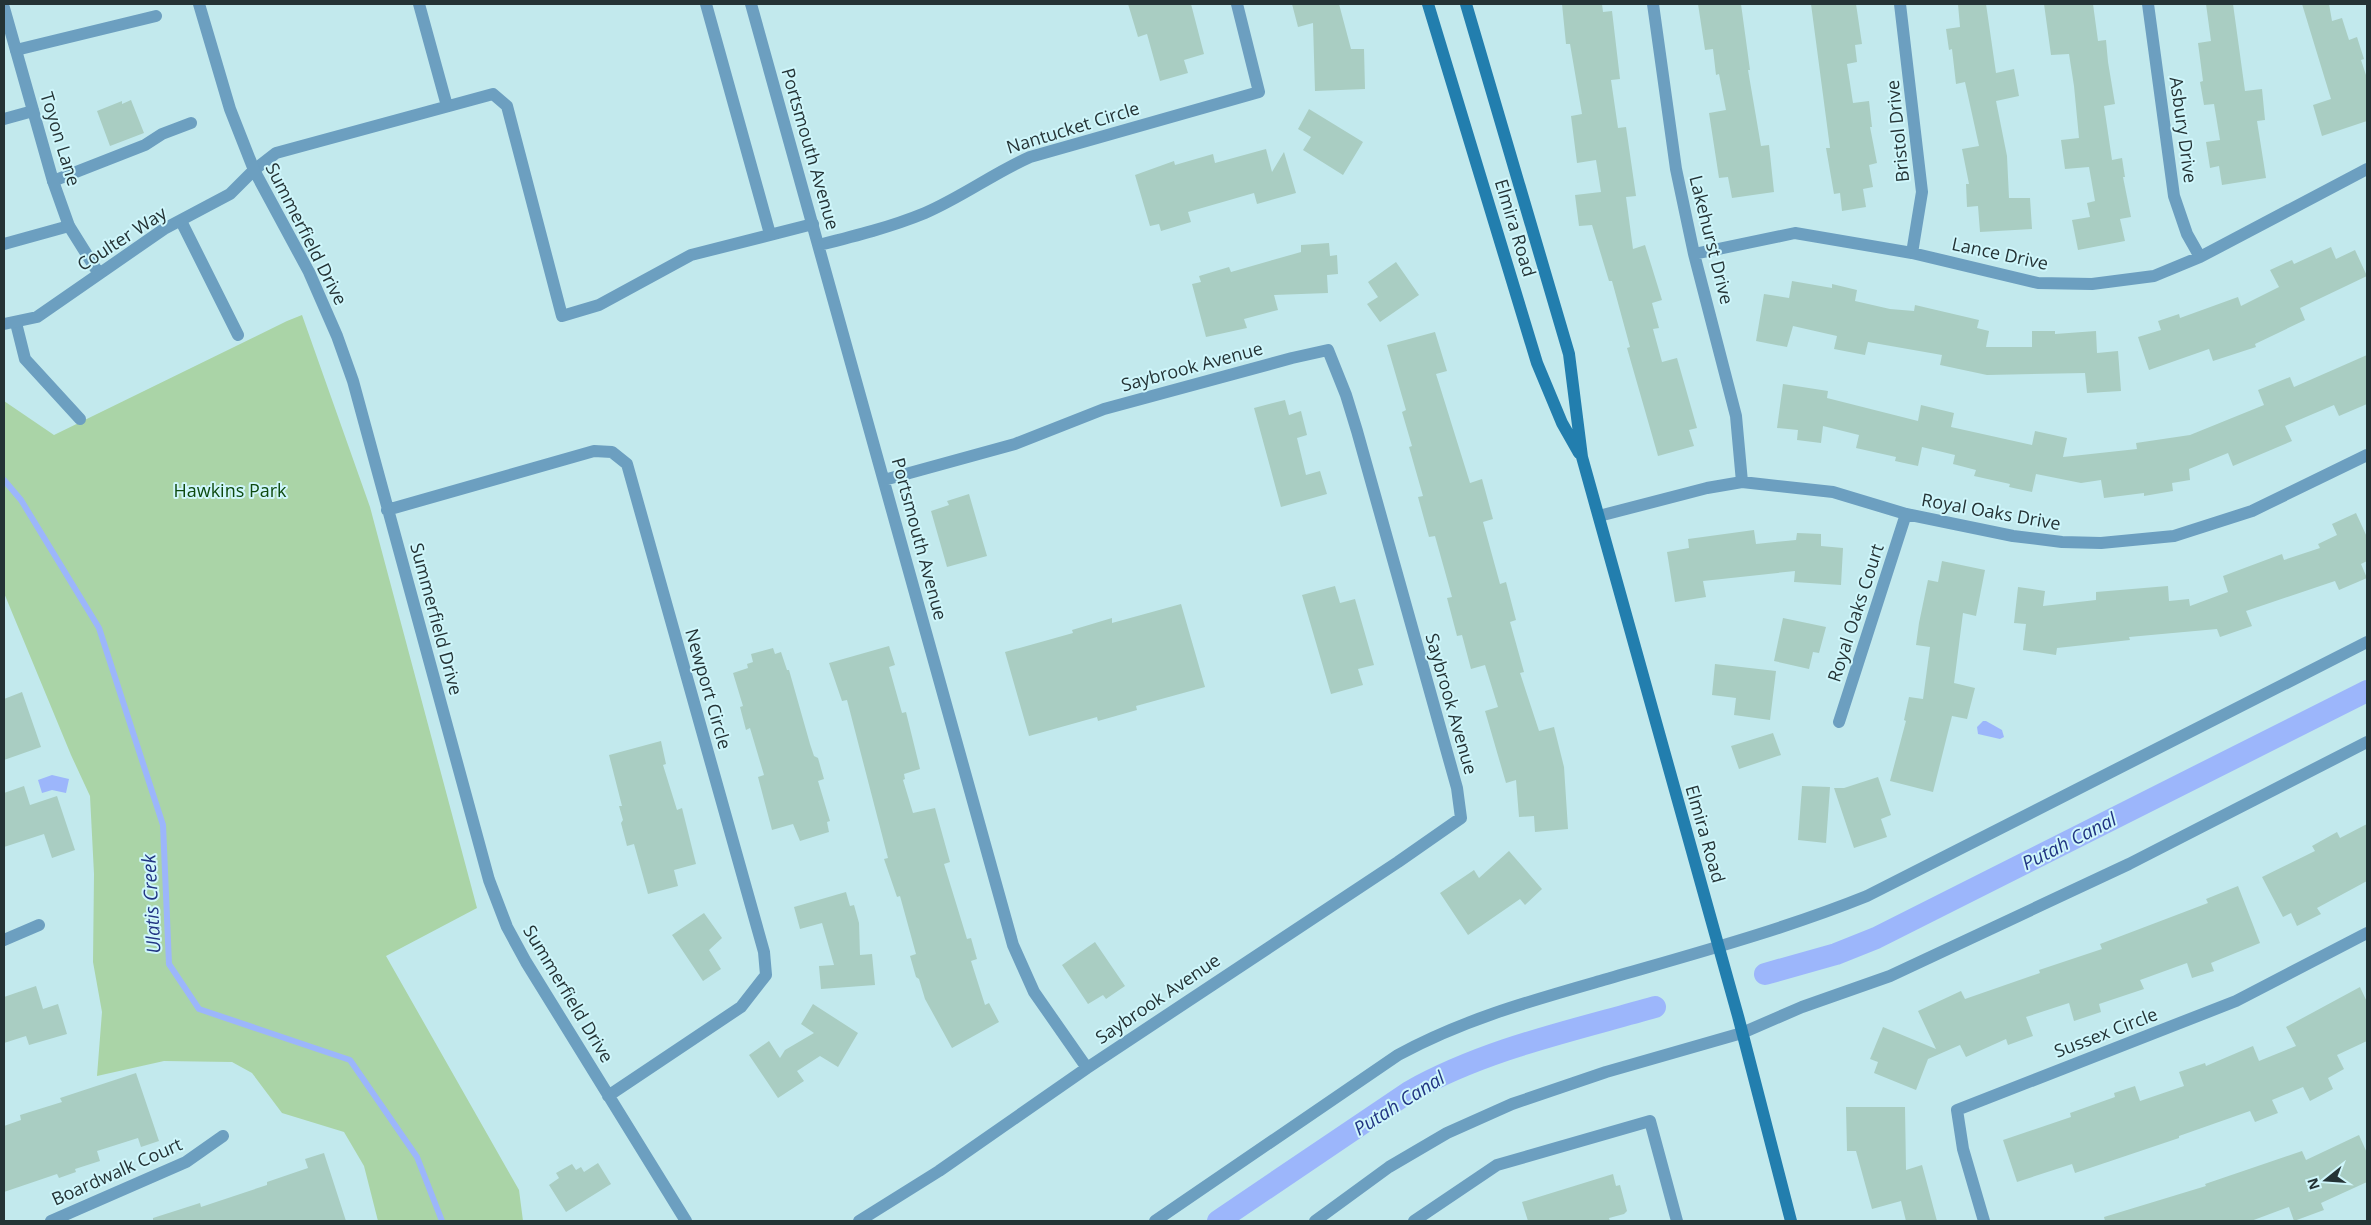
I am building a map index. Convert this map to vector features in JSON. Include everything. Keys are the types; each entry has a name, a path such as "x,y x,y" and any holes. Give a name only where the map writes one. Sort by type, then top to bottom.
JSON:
{"main road":[{"name":"Elmira Road","path":"1428,4 1537,363 1562,423 1582,458"},
{"name":"Elmira Road","path":"1466,4 1569,354 1582,458 1742,1033 1791,1221"}],"street":[{"name":"Summerfield Drive","path":"199,4 230,109 254,170 309,272 354,381 387,510 489,880 507,927 526,962 686,1221"},
{"path":"419,4 447,106"},
{"path":"706,4 770,234 789,232 813,224"},
{"name":"Portsmouth Avenue","path":"751,4 1013,945 1034,992 1086,1068"},
{"name":"Nantucket Circle","path":"819,245 897,224 927,212 973,188 1001,170 1030,157 1259,92 1237,4"},
{"name":"Lakehurst Drive","path":"1653,4 1676,169 1694,254 1736,416 1742,482"},
{"name":"Bristol Drive","path":"1900,4 1922,192 1912,253"},
{"name":"Asbury Drive","path":"2148,4 2174,196 2187,234 2200,257"},
{"name":"Toyon Lane","path":"4,8 32,111 69,226 99,274"},
{"path":"16,50 156,16"},
{"name":"Coulter Way","path":"10,323 36,317 164,229 230,194 254,170 276,153 493,94 507,106 562,316 599,305 691,255 770,234"},
{"path":"4,119 32,111"},
{"path":"53,181 145,145 162,134 191,123"},
{"name":"Lance Drive","path":"1694,254 1795,233 1912,253 2038,283 2092,284 2154,276 2200,257 2367,169"},
{"path":"181,221 238,335"},
{"path":"4,244 69,226"},
{"path":"10,323 25,359 80,419"},
{"name":"Saybrook Avenue","path":"859,1221 939,1171 1086,1068 1398,862 1461,818 1457,788 1346,395 1328,350 1276,362 1104,410 1015,444 884,480"},
{"name":"Newport Circle","path":"387,510 594,451 612,452 627,464 764,952 766,975 741,1007 608,1096"},
{"name":"Royal Oaks Drive","path":"1599,516 1707,488 1742,482 1833,492 1906,514 2013,536 2062,542 2101,543 2174,536 2252,512 2367,455"},
{"name":"Royal Oaks Court","path":"1839,722 1906,514"},
{"path":"1155,1221 1398,1055 1433,1036 1520,1004 1802,921 1867,896 2367,642"},
{"path":"1315,1221 1389,1167 1448,1133 1512,1104 1606,1072 1742,1033 1802,1007 1899,972 2129,864 2367,742"},
{"path":"4,940 39,925"},
{"name":"Sussex Circle","path":"1984,1221 1963,1149 1957,1110 2236,1001 2367,933"},
{"path":"1414,1221 1496,1165 1650,1121 1678,1221"},
{"name":"Boardwalk Court","path":"51,1221 186,1162 223,1136"}],"green space":[{"name":"Hawkins Park","path":"302,315 370,507 477,908 386,956 519,1190 523,1221 378,1221 364,1166 344,1132 282,1113 252,1073 232,1062 164,1061 97,1076 102,1012 93,962 94,874 90,796 71,755 4,593 4,401 54,435"}],"water":[{"path":"1983,721 2002,730 2004,737 2000,739 1978,734 1977,727"},
{"path":"52,775 69,779 66,793 52,790 42,793 38,780"}],"building":[{"path":"1128,4 1191,4 1204,54 1184,60 1188,73 1160,81 1147,34 1138,37"},
{"path":"1292,4 1339,4 1351,49 1364,49 1365,89 1315,91 1313,23 1298,27"},
{"path":"1562,4 1602,4 1603,12 1612,11 1620,79 1611,80 1618,128 1626,127 1636,196 1626,197 1633,249 1645,245 1662,300 1652,303 1659,328 1653,329 1662,362 1677,358 1697,428 1689,430 1694,446 1658,456 1627,348 1630,347 1612,281 1609,281 1592,225 1579,226 1575,195 1601,192 1596,160 1577,163 1571,116 1582,114 1570,44 1566,44"},
{"path":"1698,4 1741,4 1750,70 1748,70 1761,146 1769,145 1774,192 1732,198 1728,177 1719,178 1709,113 1726,110 1719,74 1716,75 1713,49 1705,50"},
{"path":"1811,4 1856,4 1862,44 1855,45 1857,62 1847,64 1853,103 1869,101 1872,127 1870,127 1877,163 1869,165 1873,187 1863,189 1866,207 1842,211 1840,193 1834,194 1826,148 1830,148"},
{"path":"1958,4 1986,4 1996,73 2014,69 2019,96 1996,101 2007,156 2009,198 2030,198 2032,229 1980,232 1978,206 1967,207 1966,184 1969,184 1962,149 1979,146 1965,82 1956,84 1952,49 1949,50 1946,29 1960,27"},
{"path":"2044,4 2093,4 2098,41 2106,40 2115,104 2104,106 2112,160 2122,158 2125,177 2123,177 2131,217 2120,219 2125,241 2078,250 2072,220 2090,217 2087,203 2095,201 2089,167 2065,169 2061,140 2079,138 2074,86 2069,54 2051,55"},
{"path":"2206,4 2233,4 2245,91 2262,89 2265,120 2257,121 2266,178 2222,185 2219,166 2210,168 2206,142 2220,140 2214,104 2204,105 2200,82 2203,81 2198,43 2211,41"},
{"path":"2302,4 2329,4 2332,21 2342,18 2349,40 2357,37 2364,59 2361,60 2367,78 2367,121 2322,136 2313,105 2331,99"},
{"path":"131,100 144,133 110,146 97,111 122,101 122,104"},
{"path":"1309,109 1363,142 1343,175 1303,150 1311,137 1298,129"},
{"path":"1266,149 1272,172 1284,152 1296,193 1257,204 1254,193 1188,212 1191,222 1161,231 1159,224 1150,226 1135,175 1174,161 1175,165 1213,154 1215,163"},
{"path":"1329,243 1330,256 1337,255 1338,274 1327,275 1328,293 1274,295 1278,310 1244,319 1247,328 1206,337 1192,284 1201,282 1199,276 1229,267 1231,272 1301,252 1301,245"},
{"path":"2331,247 2336,259 2355,250 2367,276 2300,308 2305,320 2255,344 2256,347 2213,361 2209,349 2149,370 2138,337 2161,330 2158,321 2179,314 2180,318 2238,297 2241,306 2279,287 2270,270 2292,260 2294,264"},
{"path":"1396,262 1419,295 1380,322 1367,304 1378,297 1368,282"},
{"path":"1792,281 1832,288 1832,284 1857,290 1855,301 1890,309 1914,311 1915,305 1979,320 1977,328 1989,331 1986,347 2032,347 2032,331 2055,331 2055,334 2096,331 2097,353 2118,351 2121,391 2087,393 2085,373 1987,375 1940,365 1942,355 1868,342 1865,355 1834,349 1837,336 1793,326 1787,347 1756,341 1764,294 1789,298"},
{"path":"1435,332 1447,371 1436,374 1470,483 1482,479 1493,519 1483,522 1500,584 1506,582 1516,620 1510,622 1524,672 1520,673 1539,731 1554,727 1564,767 1568,829 1535,832 1534,816 1519,817 1516,780 1506,783 1485,711 1498,707 1485,665 1471,669 1462,635 1457,636 1447,598 1452,597 1435,536 1429,537 1418,497 1423,496 1409,447 1412,446 1402,412 1406,410 1387,345"},
{"path":"2367,355 2367,404 2339,416 2334,405 2285,426 2292,441 2233,466 2228,453 2189,469 2190,480 2172,483 2173,491 2144,496 2144,493 2104,498 2101,480 2081,483 2036,474 2032,492 2009,487 2010,484 1974,476 1976,470 1953,464 1955,455 1922,447 1918,466 1895,461 1896,457 1856,448 1859,435 1823,426 1821,443 1797,440 1798,430 1777,428 1783,384 1828,391 1827,398 1918,421 1921,405 1954,413 1951,427 2032,445 2035,431 2067,438 2063,457 2137,449 2136,443 2190,435 2264,405 2258,390 2290,377 2294,387"},
{"path":"1285,400 1289,415 1301,411 1307,435 1297,438 1306,475 1320,471 1327,494 1281,507 1254,408"},
{"path":"969,494 987,556 947,567 931,511 949,505 947,501"},
{"path":"2356,513 2367,537 2367,561 2361,564 2367,578 2339,590 2335,581 2246,611 2252,626 2220,637 2217,629 2129,637 2130,640 2057,648 2056,655 2023,650 2026,624 2014,623 2018,587 2045,591 2043,606 2096,600 2096,592 2168,586 2169,601 2189,599 2190,606 2228,592 2223,576 2282,554 2284,560 2320,548 2318,544 2337,535 2332,524"},
{"path":"1754,530 1756,544 1796,540 1797,533 1821,534 1821,546 1843,548 1841,585 1794,582 1795,571 1703,581 1706,597 1675,602 1667,552 1689,548 1688,539"},
{"path":"1942,561 1985,570 1976,616 1963,613 1954,683 1975,688 1967,719 1952,716 1933,792 1890,781 1906,721 1904,720 1909,697 1923,699 1930,647 1916,645 1919,623 1928,580 1938,582"},
{"path":"1335,586 1340,603 1355,599 1374,665 1358,669 1363,685 1331,694 1302,595"},
{"path":"1181,604 1205,687 1136,706 1137,710 1098,721 1097,717 1029,736 1005,652 1073,633 1072,630 1112,618 1112,623"},
{"path":"1783,618 1826,627 1819,653 1813,652 1809,669 1774,661"},
{"path":"889,646 895,665 889,667 902,713 906,712 920,769 904,774 905,779 903,780 913,813 935,808 950,862 944,864 967,939 971,938 977,959 971,961 985,1005 989,1003 999,1022 952,1048 925,999 919,979 916,977 910,956 916,954 900,896 897,897 884,859 888,858 847,700 842,701 829,663"},
{"path":"773,648 775,654 781,652 787,670 789,670 810,744 814,756 818,758 824,779 818,781 830,821 827,822 829,832 800,841 793,824 772,830 758,777 764,775 750,728 746,730 740,707 743,706 733,673 748,668 747,664 753,662 751,654"},
{"path":"1715,664 1776,671 1770,720 1734,715 1736,698 1712,695"},
{"path":"22,692 41,747 4,760 4,699"},
{"path":"1773,733 1781,755 1739,769 1731,746"},
{"path":"661,741 666,764 663,765 677,810 682,808 696,864 674,870 678,886 648,894 634,844 627,846 621,823 623,820 619,806 622,806 609,755"},
{"path":"1878,777 1891,815 1881,819 1887,837 1854,848 1834,788 1844,788"},
{"path":"24,786 30,805 57,796 75,850 52,858 44,834 4,847 4,793"},
{"path":"1802,786 1830,787 1826,843 1798,840"},
{"path":"2367,824 2367,881 2317,908 2321,914 2297,926 2291,913 2283,917 2262,877 2315,851 2312,846 2337,832 2340,838"},
{"path":"1509,851 1542,889 1525,905 1520,899 1468,935 1440,893 1474,870 1479,878"},
{"path":"2238,886 2260,943 2211,963 2214,971 2192,978 2187,963 2140,980 2144,989 2099,1004 2101,1012 2074,1021 2069,1003 2026,1017 2033,1036 2008,1045 2006,1039 1966,1057 1960,1045 1928,1059 1916,1090 1874,1073 1878,1062 1870,1059 1883,1027 1936,1049 1918,1011 1961,991 1965,999 2040,973 2039,970 2102,949 2100,944 2208,903 2206,899"},
{"path":"846,892 850,906 854,905 859,923 860,955 872,954 875,985 821,989 819,966 834,965 822,923 800,929 794,907"},
{"path":"704,913 722,938 709,950 721,969 703,981 672,935"},
{"path":"1095,942 1125,986 1106,999 1103,995 1088,1004 1062,965"},
{"path":"36,986 43,1009 58,1004 67,1034 29,1045 26,1036 4,1043 4,997"},
{"path":"2360,987 2367,1002 2367,1041 2337,1055 2344,1069 2328,1078 2333,1089 2310,1101 2303,1087 2272,1100 2278,1113 2255,1122 2250,1111 2179,1136 2179,1138 2075,1173 2072,1164 2017,1182 2003,1140 2071,1117 2070,1113 2115,1097 2114,1093 2135,1086 2140,1101 2184,1086 2179,1072 2205,1063 2206,1066 2253,1046 2259,1061 2296,1046 2286,1027"},
{"path":"813,1004 858,1033 838,1067 820,1056 797,1071 804,1081 778,1098 749,1055 769,1041 780,1058 785,1050 814,1033 801,1024"},
{"path":"136,1073 159,1141 141,1147 138,1138 97,1151 100,1161 75,1169 76,1172 59,1178 57,1174 4,1192 4,1126 21,1120 20,1115 62,1102 60,1098"},
{"path":"1846,1107 1905,1107 1906,1170 1922,1165 1937,1221 1906,1221 1901,1201 1872,1209 1856,1151 1847,1151"},
{"path":"2359,1135 2367,1153 2367,1182 2321,1203 2324,1210 2294,1221 2289,1207 2251,1221 2105,1221 2104,1217 2206,1186 2205,1184 2302,1151 2306,1160"},
{"path":"324,1153 346,1221 153,1221 153,1218 200,1203 201,1207 267,1185 267,1182 308,1168 305,1159"},
{"path":"598,1163 611,1184 566,1212 549,1185 559,1178 556,1173 572,1164 576,1170 581,1167 584,1172"},
{"path":"1613,1174 1616,1186 1620,1185 1627,1211 1624,1214 1609,1218 1610,1221 1528,1221 1522,1202"}],"waterway":[{"name":"Ulatis Creek","path":"4,480 21,500 99,628 163,825 169,964 199,1009 350,1060 417,1157 442,1221"},
{"name":"Putah Canal","path":"1765,974 1836,954 1876,938 2367,691"},
{"name":"Putah Canal","path":"1218,1221 1409,1092 1438,1077 1529,1042 1655,1007"}]}
